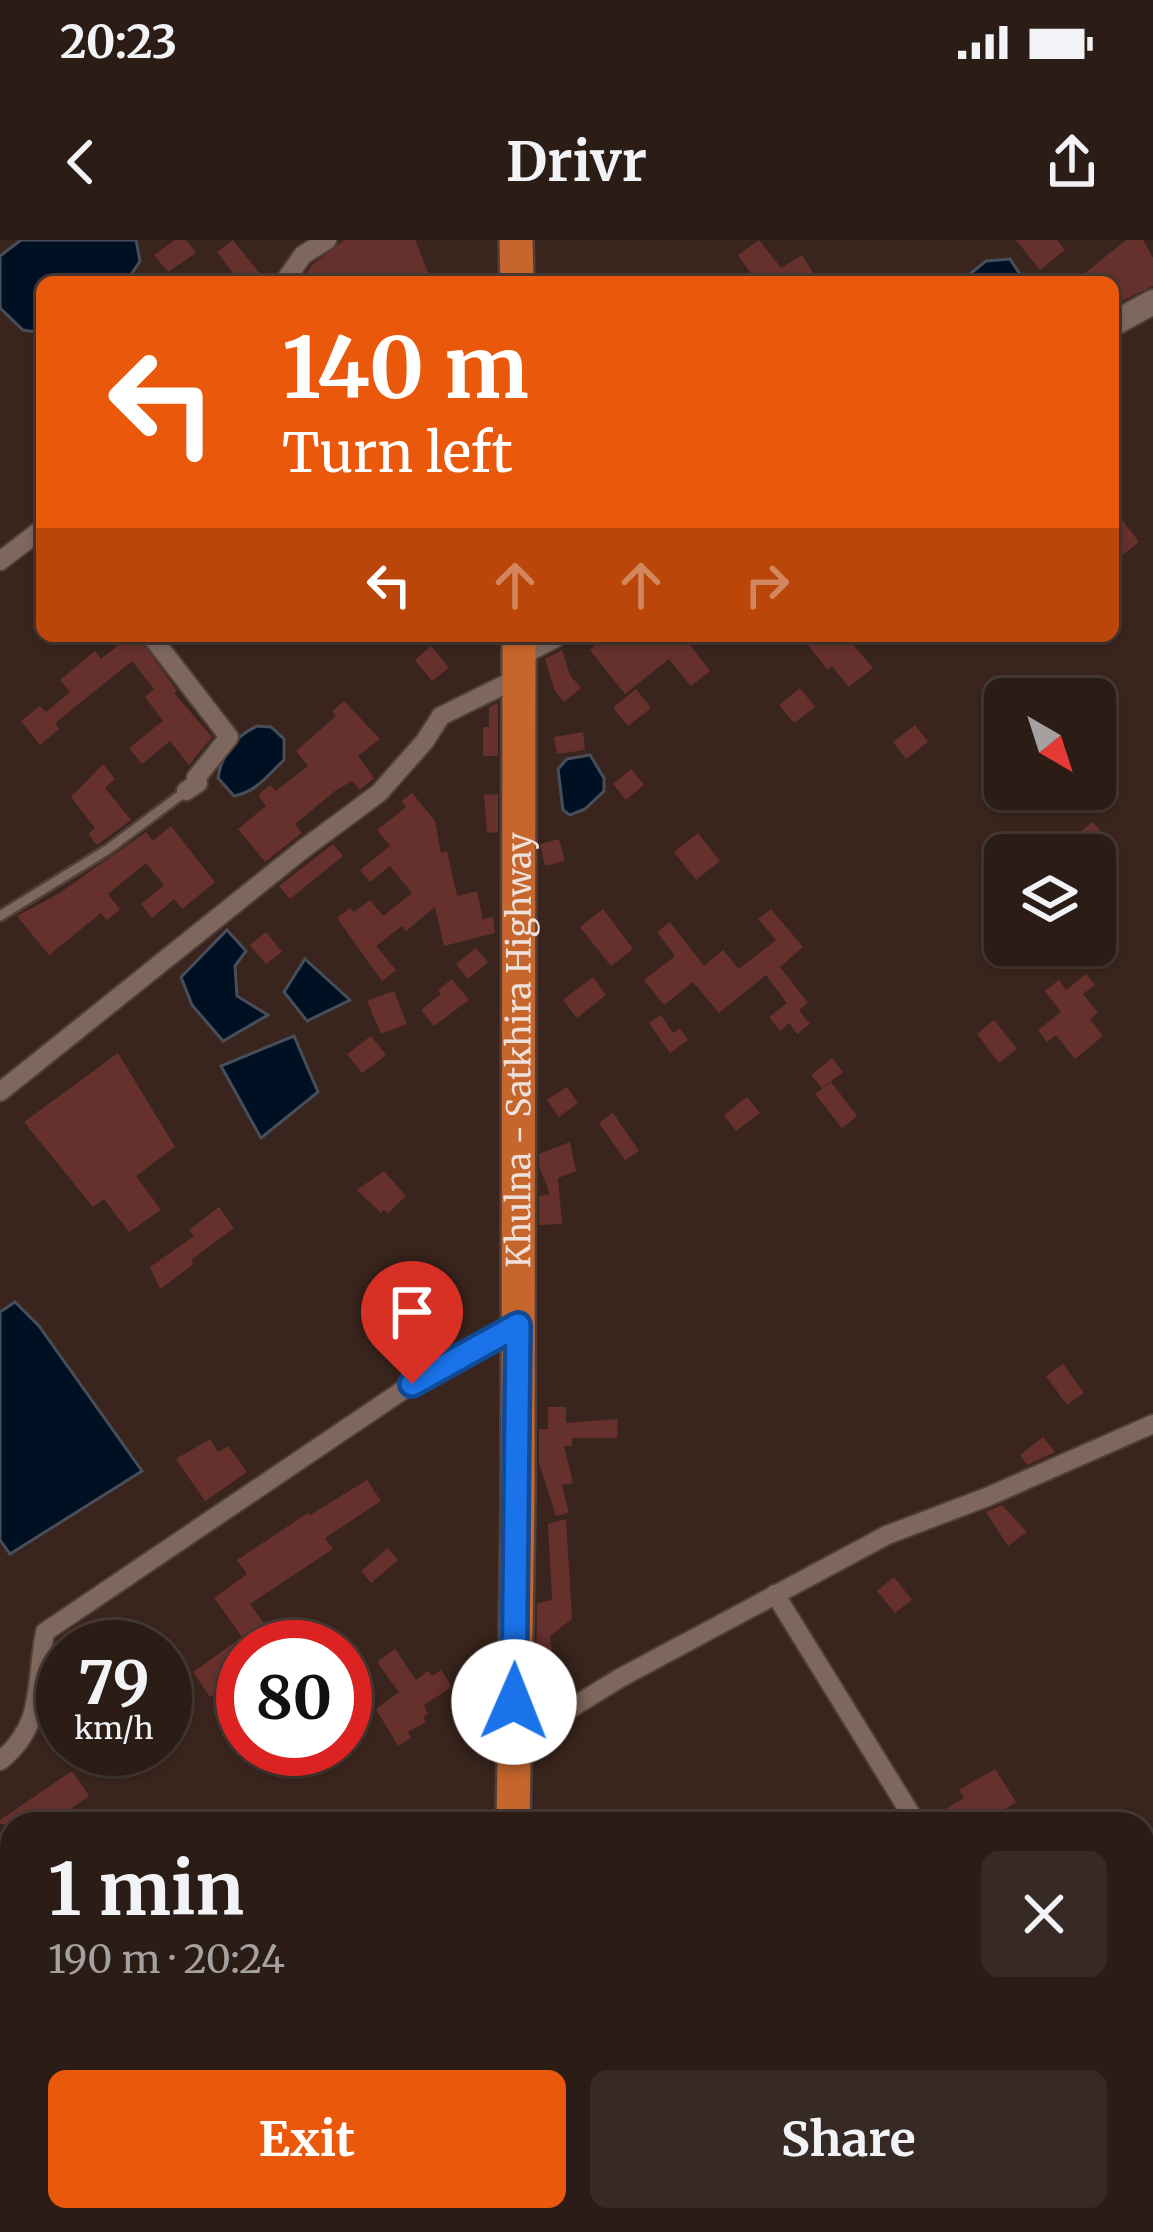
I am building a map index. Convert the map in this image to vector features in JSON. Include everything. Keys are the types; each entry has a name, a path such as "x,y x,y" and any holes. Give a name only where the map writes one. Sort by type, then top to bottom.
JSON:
{"highway":[{"path":"516,240 517,276"},
{"name":"Khulna - Satkhira Highway","path":"513,1812 520,655"}],"street":[{"path":"288,276 303,255 327,240"},
{"path":"1119,321 1153,302"},
{"path":"0,561 36,534"},
{"path":"156,642 229,737 204,764 198,783 186,791"},
{"path":"0,1093 379,793 441,716 520,655"},
{"path":"0,1761 17,1747 40,1699 45,1632 412,1384 518,1325"},
{"path":"514,1743 620,1678 887,1535 1153,1424"},
{"path":"775,1594 910,1812"}],"lane":[{"path":"0,916 107,850 186,791"}],"water":[{"path":"21,240 136,240 140,261 130,276 36,276 36,332 23,330 0,308 0,256"},
{"path":"1010,259 1021,276 967,276 986,261"},
{"path":"257,726 271,727 284,739 284,760 255,787 234,796 218,778 223,761 230,747"},
{"path":"590,755 604,778 604,791 585,809 570,815 563,810 558,769 567,759"},
{"path":"227,930 246,951 235,966 237,996 268,1015 223,1041 192,1005 181,977"},
{"path":"305,959 350,1000 307,1021 284,992"},
{"path":"294,1036 318,1092 261,1138 221,1066"},
{"path":"15,1302 39,1326 142,1471 10,1554 0,1540 0,1312"}],"building":[{"path":"175,240 186,240 196,253 168,272 154,255"},
{"path":"233,240 262,276 235,276 217,252"},
{"path":"344,240 415,240 430,276 305,276"},
{"path":"759,240 781,268 802,255 815,276 753,276 738,255"},
{"path":"1016,240 1057,240 1065,250 1040,270"},
{"path":"1126,240 1143,240 1153,258 1153,286 1119,302 1119,276 1081,276"},
{"path":"1119,516 1139,542 1119,554"},
{"path":"122,642 142,642 177,691 174,693 212,737 189,765 170,741 142,764 129,748 163,721 145,697 154,689 132,661 55,723 59,729 40,745 21,721 40,706 46,712 70,692 60,680 95,651 101,659"},
{"path":"600,642 688,642 710,671 691,686 669,659 625,694 590,650"},
{"path":"851,642 873,668 849,687 808,645"},
{"path":"431,646 449,668 432,681 415,660"},
{"path":"562,650 570,675 581,688 564,702 555,691 545,659"},
{"path":"800,688 815,707 794,723 779,705"},
{"path":"636,689 651,708 628,726 613,708"},
{"path":"344,701 380,739 358,756 374,778 360,790 352,781 335,791 295,824 302,833 265,862 238,829 266,806 258,795 270,785 276,791 308,766 296,751 336,716 332,711"},
{"path":"498,703 498,756 483,756 483,727 489,727 489,707"},
{"path":"915,725 928,742 906,759 893,742"},
{"path":"583,732 585,750 557,754 554,737"},
{"path":"103,764 115,779 105,788 131,820 97,845 88,834 95,828 71,797"},
{"path":"631,769 644,785 626,800 613,784"},
{"path":"412,793 435,821 457,896 477,891 483,919 493,917 495,933 444,946 435,907 406,931 402,926 376,946 396,970 382,981 337,918 370,900 383,916 412,893 390,866 370,882 360,870 390,846 377,830 406,807 401,801"},
{"path":"498,794 498,832 487,833 484,795"},
{"path":"1093,822 1102,834 1077,834"},
{"path":"171,826 215,882 182,909 174,899 152,918 141,904 164,885 146,863 108,894 120,910 107,920 101,913 49,955 17,916 58,894 146,832 153,841"},
{"path":"698,833 720,861 696,880 674,852"},
{"path":"559,839 565,861 545,866 540,844"},
{"path":"333,844 343,856 290,899 279,886"},
{"path":"603,909 633,949 611,966 580,927"},
{"path":"771,909 803,947 780,967 808,1003 799,1010 810,1024 797,1034 789,1023 780,1031 769,1017 787,1003 766,975 719,1013 693,982 664,1005 644,980 675,956 657,932 670,922 704,966 723,950 739,969 776,940 758,919"},
{"path":"266,932 282,952 266,964 250,945"},
{"path":"476,948 488,962 468,979 456,964"},
{"path":"1086,974 1095,985 1083,994 1098,1013 1090,1019 1103,1036 1075,1059 1056,1035 1047,1042 1038,1030 1061,1012 1045,991 1059,980 1066,990"},
{"path":"593,977 606,995 577,1018 563,1000"},
{"path":"452,979 469,1000 434,1026 421,1010"},
{"path":"394,991 407,1024 381,1034 367,1001"},
{"path":"661,1015 673,1033 680,1028 688,1040 670,1053 649,1023"},
{"path":"994,1020 1017,1049 999,1063 977,1034"},
{"path":"371,1036 386,1055 362,1073 347,1054"},
{"path":"118,1053 175,1147 136,1176 161,1210 129,1232 104,1199 93,1207 24,1122"},
{"path":"832,1058 843,1072 822,1088 811,1075"},
{"path":"831,1082 857,1116 842,1128 815,1094"},
{"path":"567,1087 578,1103 559,1117 547,1100"},
{"path":"747,1097 760,1113 736,1131 724,1115"},
{"path":"613,1113 639,1151 625,1160 599,1123"},
{"path":"570,1142 576,1171 558,1178 562,1224 539,1225 539,1196 550,1194 539,1154"},
{"path":"384,1171 406,1196 388,1213 381,1213 357,1190"},
{"path":"219,1207 234,1228 160,1289 150,1267 194,1236 189,1230"},
{"path":"442,1282 455,1303 411,1330 397,1307"},
{"path":"1063,1364 1084,1393 1067,1405 1046,1376"},
{"path":"548,1407 566,1407 566,1423 618,1419 617,1438 572,1438 572,1446 564,1446 573,1483 562,1485 569,1513 556,1516 539,1463 539,1429 548,1429"},
{"path":"1043,1437 1055,1452 1027,1465 1020,1455"},
{"path":"210,1439 218,1452 228,1446 247,1472 205,1501 176,1459"},
{"path":"367,1480 381,1501 325,1538 333,1549 250,1604 262,1620 230,1620 214,1598 247,1574 237,1560"},
{"path":"1002,1505 1027,1532 1008,1546 986,1512"},
{"path":"566,1519 572,1619 550,1636 557,1686 536,1689 537,1603 552,1600 548,1524"},
{"path":"388,1548 398,1560 371,1583 361,1571"},
{"path":"894,1577 912,1600 895,1613 877,1591"},
{"path":"395,1649 416,1680 428,1671 432,1676 441,1670 452,1687 424,1705 426,1722 408,1732 411,1738 398,1746 376,1709 399,1692 377,1662"},
{"path":"216,1656 216,1693 210,1697 193,1672"},
{"path":"995,1769 1016,1802 1001,1812 941,1812 964,1798 959,1790"},
{"path":"65,1776 75,1776 89,1796 66,1812 12,1812"}],"route":[{"path":"412,1384 518,1325 514,1702"}]}
